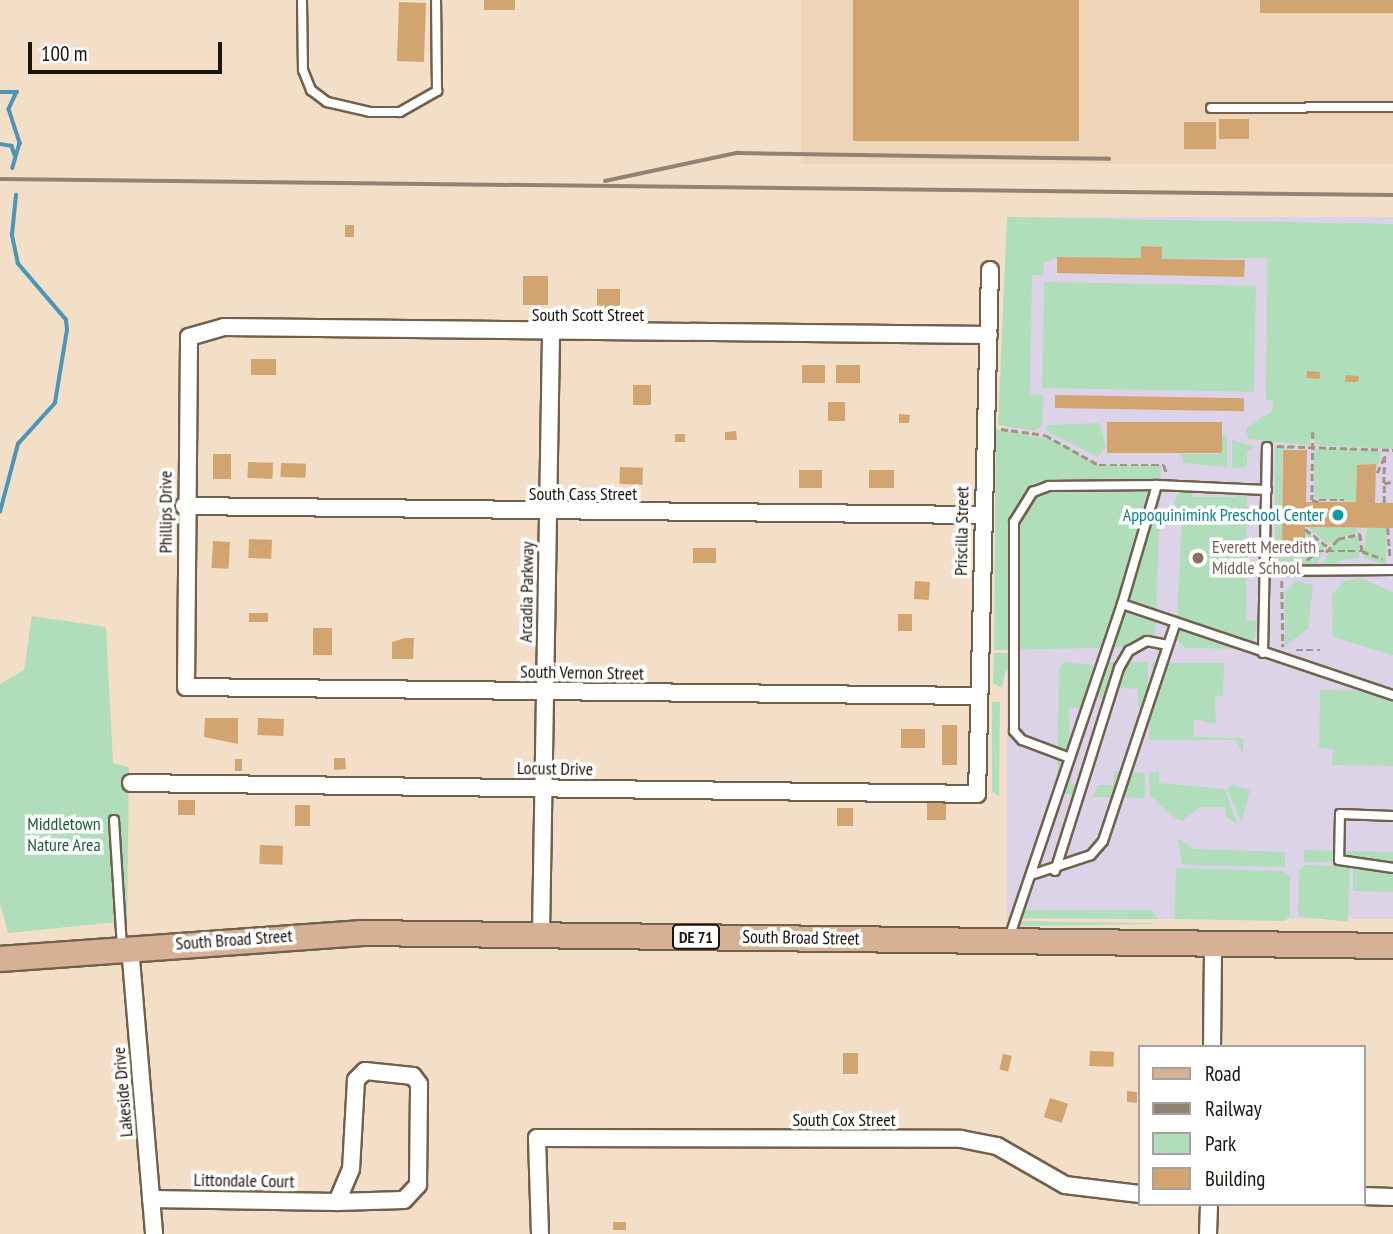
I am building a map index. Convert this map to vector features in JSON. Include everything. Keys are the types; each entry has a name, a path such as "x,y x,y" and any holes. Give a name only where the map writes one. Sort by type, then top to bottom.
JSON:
{"main road":[{"name":"South Broad Street","path":"0,959 361,933 1393,946"}],"street":[{"name":"Priscilla Street","path":"978,794 981,515 990,270"},
{"name":"South Scott Street","path":"189,337 224,327 551,335 989,335"},
{"name":"Arcadia Parkway","path":"541,934 551,335"},
{"name":"Phillips Drive","path":"186,687 184,506 189,337"},
{"name":"South Cass Street","path":"184,506 547,513 981,515"},
{"name":"South Vernon Street","path":"186,687 978,696"},
{"name":"Locust Drive","path":"131,783 978,794"},
{"path":"1212,1045 1213,944"},
{"path":"0,965 127,951"},
{"name":"Lakeside Drive","path":"127,951 154,1234"},
{"name":"Littondale Court","path":"151,1199 337,1202 404,1200 418,1185 419,1084 413,1076 365,1071 356,1080 351,1169 337,1202"},
{"name":"South Cox Street","path":"540,1234 537,1138 961,1139 997,1146 1065,1185 1138,1194"},
{"path":"1365,1196 1393,1197"},
{"path":"1208,1234 1209,1206"}],"lane":[{"path":"302,0 303,70 311,90 327,103 400,112 437,91 436,0"},
{"path":"1212,108 1393,107"},
{"path":"1263,653 1267,447"},
{"path":"1070,758 1022,740 1014,731 1014,522 1033,492 1049,486 1170,484 1267,491"},
{"path":"1008,941 1122,604 1157,485"},
{"path":"1265,571 1392,564"},
{"path":"1122,604 1393,695"},
{"path":"1031,876 1055,871 1091,855 1103,841 1175,624"},
{"path":"1055,871 1119,668 1129,650 1147,641 1168,645"},
{"path":"1393,816 1340,814 1339,860 1393,868"},
{"path":"114,820 127,951"}],"path":[{"path":"985,429 1045,435 1098,465 1164,465 1170,484"},
{"path":"1313,432 1312,500 1344,500"},
{"path":"1273,458 1273,446 1393,450"},
{"path":"1384,450 1384,503"},
{"path":"1377,473 1384,456"},
{"path":"1384,483 1393,482"},
{"path":"1320,650 1282,647 1282,562 1305,562 1317,551 1362,551 1392,564 1388,528"},
{"path":"1305,529 1328,547"},
{"path":"1326,552 1328,547 1360,532 1362,551"}],"shaded area":[{"path":"801,0 1393,0 1393,164 801,164"},
{"name":"Everett Meredith Middle School","path":"1007,217 1393,217 1393,919 1007,919"}],"green space":[{"path":"1007,217 1393,224 1393,449 1315,445 1313,432 1309,445 1248,439 1246,428 1272,411 1273,400 1266,400 1267,258 1162,259 1162,247 1141,247 1141,258 1058,257 1044,263 1043,275 1032,275 1030,394 1043,395 1042,426 1034,431 998,425"},
{"path":"1044,282 1256,286 1254,392 1042,388"},
{"path":"1100,423 1106,447 1098,457 1046,431 1048,425"},
{"path":"996,429 1058,441 1099,465 1161,465 1155,647 994,650"},
{"path":"1221,435 1227,435 1227,467 1183,463 1182,454 1221,454"},
{"path":"1232,440 1255,447 1247,452 1247,467 1232,468"},
{"path":"1275,447 1297,448 1282,450 1282,557 1305,557 1305,531 1325,547 1311,578 1275,576"},
{"path":"1347,448 1382,452 1377,469 1357,465 1356,502 1346,502 1314,498 1314,449"},
{"path":"1193,486 1193,497 1236,497 1237,487 1247,492 1246,620 1257,621 1252,649 1186,648 1176,639 1182,520 1174,503 1181,487"},
{"path":"1307,527 1356,528 1359,531 1328,544"},
{"path":"1367,527 1387,528 1386,566 1363,557"},
{"path":"1360,535 1359,558 1341,560 1318,578 1332,544"},
{"path":"1360,578 1393,592 1393,655 1333,637 1332,595 1344,581"},
{"path":"1296,581 1313,585 1308,629 1285,646 1285,592"},
{"name":"Middletown Nature Area","path":"32,616 106,627 113,763 129,767 127,921 8,933 0,904 0,684 24,670"},
{"path":"994,653 1022,653 1005,673 1002,688 993,683"},
{"path":"1064,662 1093,665 1093,697 1086,708 1069,708 1071,784 1086,785 1083,796 1057,793 1059,668"},
{"path":"1098,662 1148,662 1147,710 1138,708 1138,689 1116,688 1115,700 1098,697"},
{"path":"1152,663 1224,663 1223,695 1215,697 1216,724 1194,719 1194,737 1243,738 1243,754 1235,740 1149,740"},
{"path":"1320,690 1393,691 1393,766 1332,765 1333,749 1319,748"},
{"path":"992,702 1000,702 999,796 992,792"},
{"path":"1114,771 1145,773 1145,798 1093,797 1098,785 1113,785"},
{"path":"1159,771 1159,783 1225,789 1237,824 1226,817 1226,807 1200,807 1182,821 1174,817 1150,796 1149,773"},
{"path":"1232,785 1250,790 1242,822 1227,790"},
{"path":"1178,838 1194,849 1285,852 1285,867 1182,865"},
{"path":"1304,850 1393,852 1393,892 1353,891 1353,862 1304,862"},
{"path":"1305,865 1350,866 1348,922 1298,916 1299,870"},
{"path":"1176,868 1283,871 1290,876 1290,916 1285,921 1174,919"},
{"path":"1019,910 1152,910 1158,919 1014,918"},
{"path":"1015,921 1145,923 1157,924 1019,926"}],"building":[{"path":"484,0 515,0 515,10 484,10"},
{"path":"853,0 1079,0 1079,141 853,141"},
{"path":"1260,0 1393,0 1393,13 1260,13"},
{"path":"399,2 426,3 424,62 397,61"},
{"path":"1219,119 1249,119 1249,139 1219,139"},
{"path":"1184,122 1216,122 1216,149 1184,149"},
{"path":"345,225 354,225 354,237 345,237"},
{"path":"1141,246 1162,247 1162,259 1245,260 1244,277 1057,273 1057,257 1141,258"},
{"path":"523,276 548,276 548,305 523,305"},
{"path":"597,289 620,289 620,309 597,309"},
{"path":"251,359 276,359 276,375 251,375"},
{"path":"802,365 825,365 825,383 802,383"},
{"path":"836,365 860,365 860,383 836,383"},
{"path":"1307,371 1320,372 1319,379 1307,378"},
{"path":"1346,375 1359,376 1358,382 1345,382"},
{"path":"633,385 651,385 651,405 633,405"},
{"path":"1055,395 1244,398 1244,411 1055,408"},
{"path":"828,402 845,402 845,421 828,421"},
{"path":"899,414 910,415 909,423 899,423"},
{"path":"1107,422 1222,422 1222,453 1107,453"},
{"path":"736,431 737,440 725,440 725,432"},
{"path":"675,434 685,434 685,442 675,442"},
{"name":"Appoquinimink Preschool Center","path":"1283,450 1307,450 1306,502 1356,502 1357,465 1376,464 1375,503 1393,503 1393,528 1305,527 1305,556 1282,556"},
{"path":"213,454 231,454 231,479 213,479"},
{"path":"248,462 273,463 272,479 247,478"},
{"path":"281,463 306,464 305,478 281,477"},
{"path":"620,467 643,468 642,485 619,484"},
{"path":"799,470 822,470 822,488 799,488"},
{"path":"869,470 894,470 894,488 869,488"},
{"path":"249,539 272,540 271,559 248,558"},
{"path":"213,541 230,542 229,569 212,568"},
{"path":"693,548 716,548 716,563 693,563"},
{"path":"915,581 930,582 929,600 914,599"},
{"path":"249,613 268,613 268,622 249,622"},
{"path":"898,614 912,614 912,631 898,631"},
{"path":"313,628 332,628 332,655 313,655"},
{"path":"414,638 413,659 392,659 392,642"},
{"path":"205,718 238,718 238,744 204,737"},
{"path":"258,718 284,719 283,736 257,735"},
{"path":"942,725 957,725 957,765 942,765"},
{"path":"901,729 925,729 925,748 901,748"},
{"path":"334,758 345,758 346,769 334,770"},
{"path":"235,759 242,759 242,771 235,771"},
{"path":"178,800 195,800 195,815 178,815"},
{"path":"927,802 946,802 946,820 927,820"},
{"path":"295,805 310,805 310,826 295,826"},
{"path":"837,808 853,808 853,826 837,826"},
{"path":"260,845 283,846 282,865 259,864"},
{"path":"1090,1051 1114,1052 1113,1067 1089,1066"},
{"path":"843,1053 858,1053 858,1074 843,1074"},
{"path":"1003,1054 1012,1056 1008,1072 999,1070"},
{"path":"1127,1091 1137,1092 1137,1103 1127,1102"},
{"path":"1050,1098 1068,1104 1062,1123 1044,1117"},
{"path":"613,1222 626,1222 626,1230 613,1230"}],"waterway":[{"path":"0,92 17,92 9,109 20,143 13,168"},
{"path":"0,144 12,146 15,155"},
{"path":"0,512 18,444 55,403 67,330 66,320 18,264 12,235 16,195"}],"railway":[{"path":"605,181 737,153 1109,159"},
{"path":"0,179 1393,195"}],"place":[{"name":"Appoquinimink Preschool Center","path":"1338,515"},
{"name":"Everett Meredith Middle School","path":"1198,558"}]}
